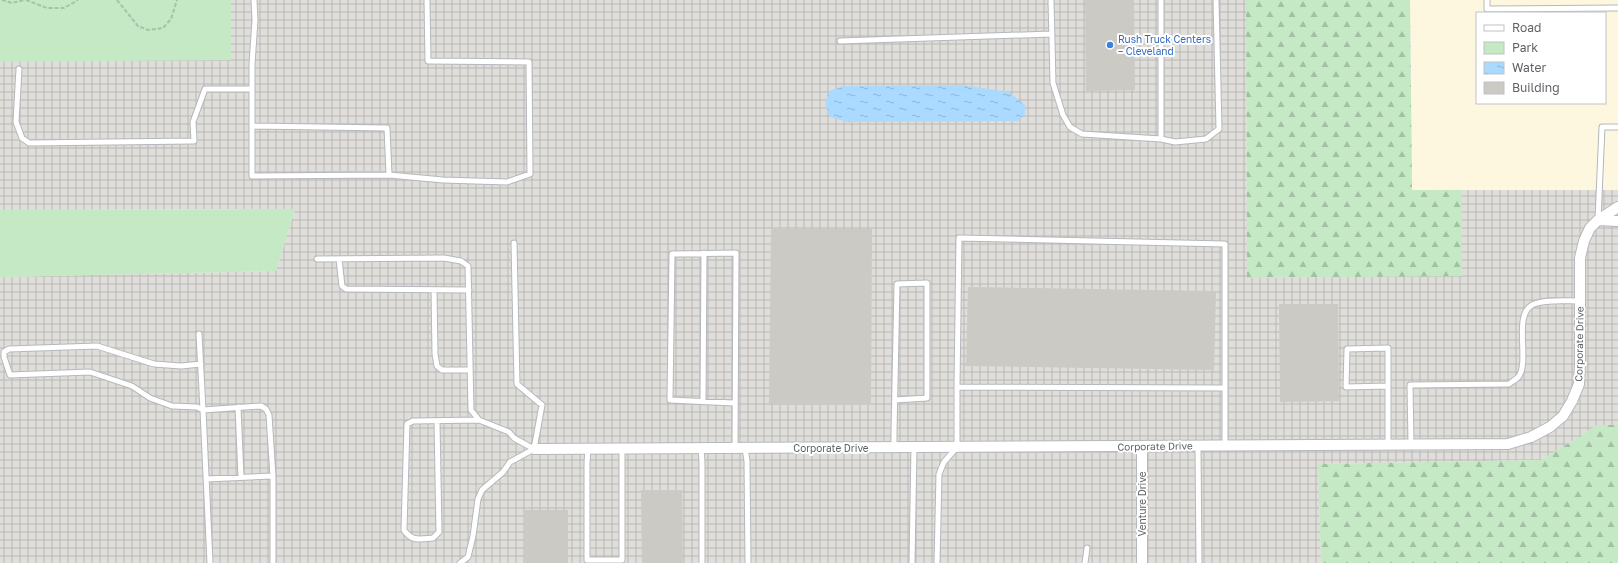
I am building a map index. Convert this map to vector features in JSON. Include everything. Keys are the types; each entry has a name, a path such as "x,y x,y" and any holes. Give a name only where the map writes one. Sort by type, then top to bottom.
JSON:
{"street":[{"name":"Corporate Drive","path":"534,450 1508,444 1531,437 1550,427 1563,416 1572,401 1579,384 1580,258 1584,241 1590,228 1598,220 1618,207"},
{"path":"1598,220 1618,221"},
{"name":"Venture Drive","path":"1142,446 1142,563"}],"lane":[{"path":"254,0 255,20 252,89 252,176 389,175 443,180 507,182 530,174 529,62 428,61 427,0"},
{"path":"1051,0 1054,83 1063,115 1070,127 1082,134 1161,139 1175,142 1206,139 1219,129 1216,0"},
{"path":"1161,0 1161,139"},
{"path":"1487,0 1487,9 1618,8"},
{"path":"840,41 1052,34"},
{"path":"19,69 16,122 22,138 29,143 194,141 193,122 205,89 252,89"},
{"path":"252,126 387,128 389,175"},
{"path":"1598,220 1602,127 1618,127"},
{"path":"937,563 939,474 944,462 957,447 959,238 1225,244 1225,445"},
{"path":"514,243 517,384 542,405 534,450"},
{"path":"703,401 704,253"},
{"path":"734,403 670,400 672,254 736,253 734,403 740,448 747,461 748,563"},
{"path":"317,259 444,258 461,261 468,266 471,410 479,420"},
{"path":"340,259 342,286 346,289 468,290"},
{"path":"894,448 897,284 928,283 927,398 895,400"},
{"path":"434,290 435,354 437,366 442,370 470,370"},
{"path":"1411,444 1410,385 1509,384 1518,377 1522,369 1523,319 1526,310 1536,304 1580,300"},
{"path":"199,334 210,563"},
{"path":"200,364 181,366 154,364 97,346 9,349 4,352 4,357 10,375 90,372 132,386 150,398 172,406 198,407 202,410 261,406 266,409 269,415 273,476 273,563"},
{"path":"1388,386 1346,387 1347,348 1388,348 1388,386 1388,444"},
{"path":"957,387 1225,388"},
{"path":"238,407 241,477"},
{"path":"437,421 439,532 433,538 417,540 409,537 404,530 407,424 413,421 479,420 509,432 514,438 534,450"},
{"path":"1198,445 1199,563"},
{"path":"912,563 914,447"},
{"path":"701,448 702,563"},
{"path":"588,449 587,560 622,562 622,449"},
{"path":"460,563 468,557 473,536 478,499 482,490 503,472 510,462 534,450"},
{"path":"206,479 273,476"},
{"path":"1085,563 1087,548"}],"path":[{"path":"2,0 12,3 25,0 47,8 64,8 78,0"},
{"path":"117,0 138,26 148,30 163,28 171,19 177,0"}],"shaded area":[{"path":"0,0 1246,0 1247,278 1462,275 1462,190 1618,190 1618,425 1598,425 1541,460 1318,464 1321,563 0,563 0,277 276,271 295,209 0,210"},
{"path":"1410,0 1618,0 1618,190 1412,190"}],"green space":[{"path":"0,0 231,0 231,60 0,62"},
{"path":"1246,0 1410,0 1412,190 1462,190 1462,276 1247,278"},
{"path":"295,209 276,271 0,277 0,210"},
{"path":"1598,425 1618,425 1618,563 1321,563 1318,464 1541,460"}],"water":[{"path":"963,85 1009,92 1025,105 1025,114 1018,121 847,122 830,117 825,104 829,91 843,86"}],"building":[{"name":"Rush Truck Centers – Cleveland","path":"1085,0 1134,0 1135,90 1086,91"},
{"path":"771,228 872,229 871,405 769,404"},
{"path":"968,287 1216,291 1214,370 966,366"},
{"path":"1279,304 1338,304 1339,401 1280,402"},
{"path":"641,490 682,490 683,563 642,563"},
{"path":"524,510 568,510 568,563 524,563"}],"place":[{"name":"Rush Truck Centers – Cleveland","path":"1110,45"}]}
